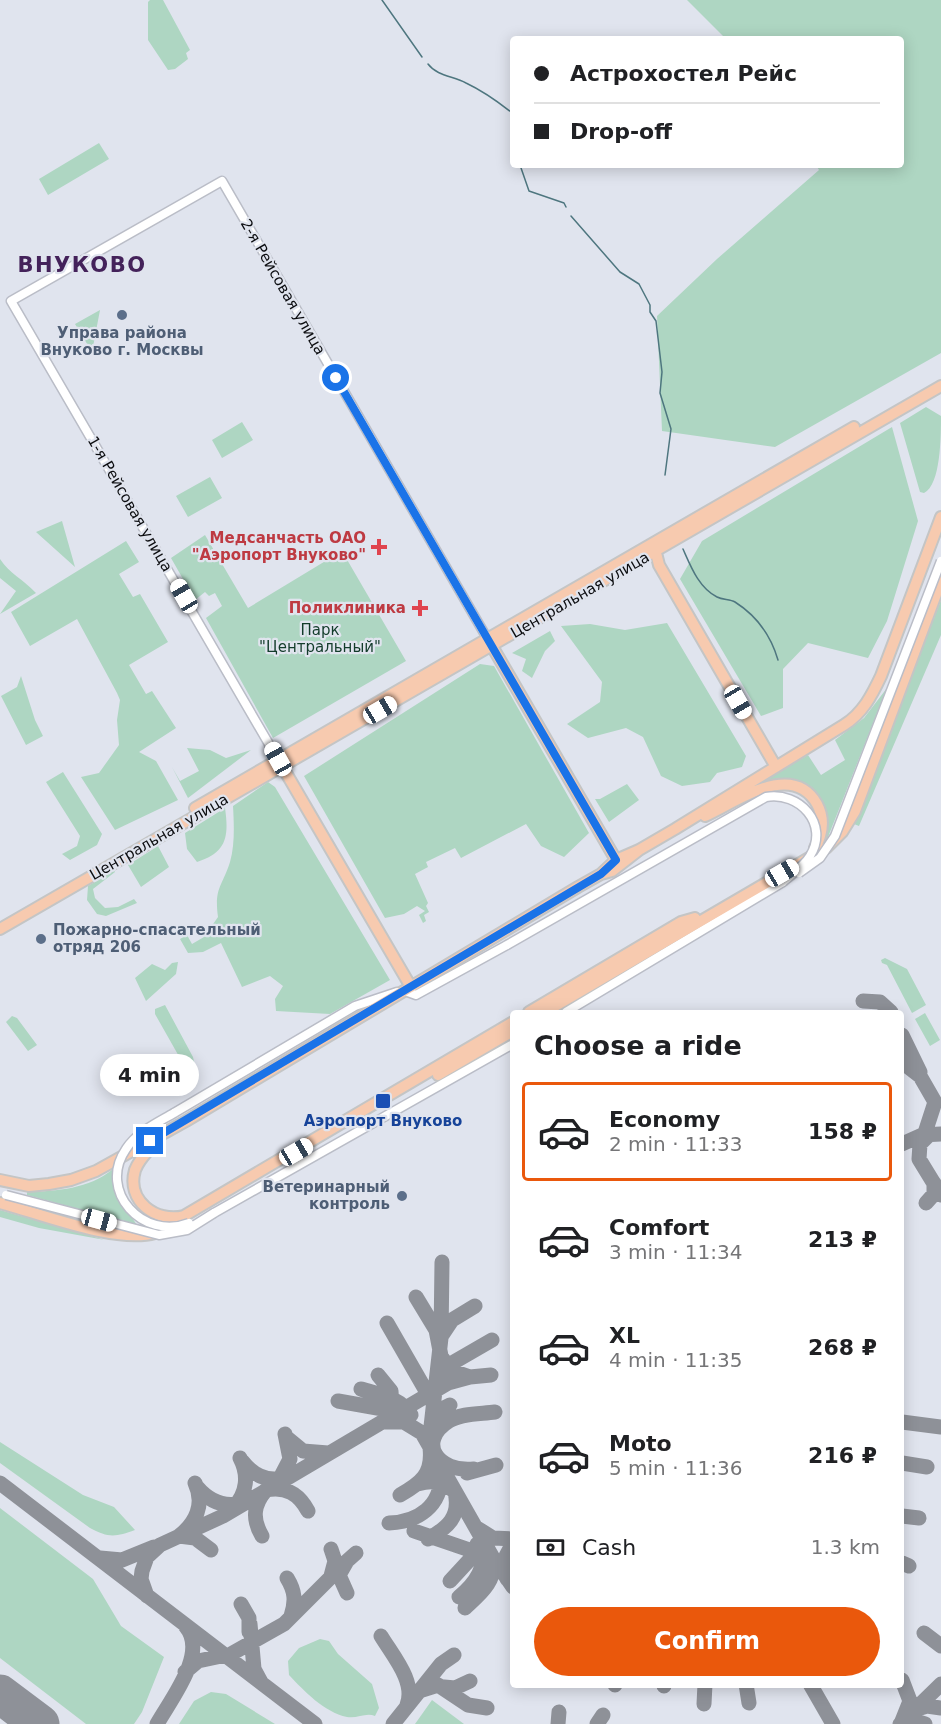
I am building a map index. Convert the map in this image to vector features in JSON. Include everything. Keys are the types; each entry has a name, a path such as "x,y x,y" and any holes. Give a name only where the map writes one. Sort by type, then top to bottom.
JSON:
{"main road":[{"name":"Центральная улица","path":"0,929 941,378"},
{"name":"Центральная улица","path":"654,547 941,386"},
{"path":"0,1180 29,1186 60,1183 91,1174 162,1135 408,989 601,874 616,860 639,850 675,829 850,722 867,703 892,646 941,516"},
{"path":"654,547 658,565 776,767"},
{"path":"548,1010 707,915 826,848 839,836 855,812 941,581"},
{"name":"2-я Рейсовая улица","path":"489,642 616,860"},
{"name":"Центральная улица","path":"0,921 280,763"},
{"name":"1-я Рейсовая улица","path":"280,763 408,989"},
{"path":"675,829 775,784 792,784 810,795 822,818 820,836 809,858"},
{"path":"601,874 612,871 639,850"},
{"path":"532,1010 681,922 707,915"},
{"path":"582,990 586,978"},
{"path":"2,1197 103,1232 137,1237 155,1233 201,1208 510,1024"},
{"path":"296,1152 317,1147 510,1033"},
{"path":"460,1062 465,1050"},
{"path":"162,1135 137,1166 134,1181 137,1196 150,1212 162,1216 181,1217 201,1208"}],"street":[{"name":"1-я Рейсовая улица","path":"222,181 11,301 280,763"},
{"name":"2-я Рейсовая улица","path":"222,181 489,642"},
{"path":"569,1010 813,864 832,844 941,561"},
{"path":"214,1213 171,1228 151,1225 140,1219 126,1204 118,1185 118,1168 123,1153 139,1134 355,1006 408,989 416,995 766,797 778,796 795,801 809,813 815,828 816,839 811,856 783,882"},
{"path":"2,1197 159,1235 187,1230 510,1046"}],"green space":[{"path":"163,0 190,50 186,53 188,59 175,69 168,70 148,40 148,2"},
{"path":"687,0 941,0 941,353 775,447 662,431 657,316 717,259 819,170 818,168 904,168 904,36 723,36"},
{"path":"99,143 109,159 48,195 39,179"},
{"path":"100,310 92,352 75,324"},
{"path":"926,407 941,416 941,435 937,470 930,488 924,493 920,492 900,423"},
{"path":"242,422 253,440 222,458 212,440"},
{"path":"892,427 918,521 887,621 868,658 808,643 783,669 783,708 761,716 680,579 702,541"},
{"path":"210,477 222,498 188,517 176,496"},
{"path":"62,521 75,567 36,532"},
{"name":"Парк \"Центральный\"","path":"205,535 248,608 342,551 406,661 273,738 206,618 222,606 215,593 209,596 205,592 195,600 171,558"},
{"path":"126,541 139,562 119,574 133,597 140,594 168,642 129,665 146,694 152,691 176,728 139,752 156,761 178,800 115,830 81,777 99,773 119,745 117,720 120,700 117,693 77,619 30,646 11,612"},
{"path":"0,559 36,593 0,614 16,591 0,578"},
{"path":"941,600 941,635 859,826 854,824"},
{"path":"667,623 746,756 742,767 717,773 710,782 682,786 661,776 643,737 626,728 588,738 567,724 600,702 602,682 561,626 590,624 625,630"},
{"path":"550,631 555,641 545,651 532,678 522,671 526,659 512,653"},
{"path":"480,664 494,666 589,833 564,857 541,846 526,824 461,858 455,848 426,862 428,867 415,874 428,903 426,906 429,912 424,915 426,921 423,923 419,915 425,911 417,906 404,914 385,918 304,776"},
{"path":"21,676 35,720 43,736 26,745 1,696 17,687"},
{"path":"887,688 828,837 824,837 824,806 809,787 794,780 778,779 746,790 808,755 821,775 845,760 835,740 864,718"},
{"path":"187,748 210,750 226,758 251,750 188,798 172,767 180,781 199,771"},
{"path":"63,772 102,834 97,845 70,860 62,854 77,846 80,836 46,782"},
{"path":"268,782 275,787 390,980 330,1014 276,1011 275,999 283,986 270,976 242,987 221,943 203,952 188,953 180,939 187,935 192,944 204,937 218,917 218,893 233,849 233,806"},
{"path":"627,784 639,800 609,822 595,799 600,799"},
{"path":"225,808 227,827 224,842 215,854 197,862 187,849 185,833"},
{"path":"158,846 169,867 141,887 128,865"},
{"path":"114,870 115,872 93,889 95,898 105,908 118,907 134,899 137,903 106,916 97,914 87,900 88,886"},
{"path":"885,958 907,969 926,1005 912,1013 887,965 882,963 881,960"},
{"path":"178,962 176,974 146,1001 135,978 152,964 165,970 172,963"},
{"path":"165,1005 193,1057 195,1066 185,1067 155,1014 155,1009"},
{"path":"925,1013 940,1040 930,1046 915,1019"},
{"path":"12,1016 17,1018 37,1045 28,1051 6,1022"},
{"path":"113,1169 117,1196 137,1225 27,1195 27,1192 61,1190 83,1185 104,1176"},
{"path":"0,1210 105,1240 39,1228 0,1217"},
{"path":"0,1442 83,1495 114,1507 135,1530 112,1535 102,1534 90,1528 0,1463"},
{"path":"0,1508 93,1579 121,1626 164,1657 142,1712 134,1724 86,1724 0,1658"},
{"path":"320,1639 329,1641 338,1654 372,1684 379,1708 375,1716 347,1717 330,1711 289,1675 288,1661 299,1648"},
{"path":"211,1692 226,1694 275,1724 179,1724 194,1701"},
{"path":"432,1700 464,1724 415,1724"}],"waterway":[{"path":"382,0 422,57"},
{"path":"428,64 441,73 484,93 510,111"},
{"path":"521,168 529,191 564,203 566,207"},
{"path":"571,216 620,272 639,284 656,321 662,372 660,393 671,429 665,475"},
{"path":"683,549 696,576 705,588 717,597 735,602 756,620 767,635 778,660"}],"taxiway":[{"path":"863,1001 880,1002 889,1010"},
{"path":"904,1039 920,1072"},
{"path":"904,1064 920,1076 935,1102 922,1142"},
{"path":"904,1143 922,1135 941,1134"},
{"path":"928,1136 920,1144 919,1159 941,1195"},
{"path":"926,1203 934,1194 934,1183"},
{"path":"429,1444 441,1338 442,1262"},
{"path":"416,1297 436,1330 441,1356 450,1370 470,1377 491,1375"},
{"path":"442,1335 452,1320 475,1306"},
{"path":"387,1323 433,1403"},
{"path":"440,1373 447,1366 492,1340"},
{"path":"378,1375 391,1391 392,1406"},
{"path":"147,1596 141,1579 142,1571 147,1557 160,1545 223,1516 448,1383 470,1377"},
{"path":"361,1389 395,1400 411,1415"},
{"path":"338,1401 383,1409 403,1407"},
{"path":"432,1420 438,1411 450,1405"},
{"path":"474,1469 461,1469 442,1461 433,1446 434,1438 439,1429 454,1418 495,1412"},
{"path":"384,1422 404,1422 422,1433 493,1558 510,1583"},
{"path":"904,1422 941,1427"},
{"path":"278,1482 290,1459 285,1434"},
{"path":"286,1437 303,1451 328,1453"},
{"path":"400,1495 424,1477 430,1465 430,1448"},
{"path":"234,1507 242,1496 245,1484 245,1471 240,1458"},
{"path":"242,1461 261,1476 273,1479 286,1477"},
{"path":"904,1463 927,1467"},
{"path":"467,1473 496,1465"},
{"path":"389,1523 410,1519 426,1510 437,1495 441,1474"},
{"path":"418,1484 438,1482 455,1492 456,1508 451,1521 428,1539"},
{"path":"0,1483 315,1724"},
{"path":"195,1483 199,1506 194,1519 179,1536 195,1538 211,1550"},
{"path":"197,1487 217,1502 229,1505 242,1503"},
{"path":"262,1536 255,1512 258,1501 266,1490 286,1490 296,1496 308,1511"},
{"path":"904,1516 919,1518"},
{"path":"477,1528 493,1538 510,1539"},
{"path":"414,1531 493,1558 494,1566 490,1580 482,1592 465,1608"},
{"path":"450,1581 474,1555 477,1544"},
{"path":"459,1597 471,1586 479,1574 485,1544"},
{"path":"100,1558 122,1560 154,1547"},
{"path":"331,1549 335,1561 331,1576"},
{"path":"507,1579 506,1556 510,1549"},
{"path":"347,1593 339,1575 347,1561 356,1553"},
{"path":"185,1672 198,1661 231,1654 284,1624 347,1561"},
{"path":"904,1564 909,1566"},
{"path":"287,1578 294,1596 291,1616"},
{"path":"241,1604 249,1618 249,1632"},
{"path":"250,1624 254,1669 261,1682"},
{"path":"157,1724 178,1689 190,1663 193,1650 192,1638 186,1627"},
{"path":"924,1633 941,1646"},
{"path":"381,1636 406,1678 409,1696 407,1705"},
{"path":"393,1724 441,1664 454,1655"},
{"path":"444,1687 455,1688 470,1681"},
{"path":"900,1724 941,1684"},
{"path":"419,1691 438,1685 468,1705 487,1708"},
{"path":"902,1721 910,1701 904,1685"},
{"path":"704,1704 705,1688"},
{"path":"747,1688 749,1703"},
{"path":"812,1688 833,1724"},
{"path":"917,1709 927,1706 941,1708"},
{"path":"558,1724 559,1712"},
{"path":"597,1724 603,1715"},
{"path":"900,1724 912,1720 925,1724"}],"runway":[{"path":"0,1694 40,1724"}],"place":[{"name":"Управа района Внуково г. Москвы","path":"122,315"},
{"name":"Медсанчасть ОАО \"Аэропорт Внуково\"","path":"379,547"},
{"name":"Поликлиника","path":"420,608"},
{"name":"Пожарно-спасательный отряд 206","path":"41,939"},
{"name":"Аэропорт Внуково","path":"383,1101"},
{"name":"Ветеринарный контроль","path":"402,1196"}],"district":[{"name":"ВНУКОВО","path":"82,265"}],"route":[{"path":"150,1141 601,874 606,866 616,860 336,378"}]}
